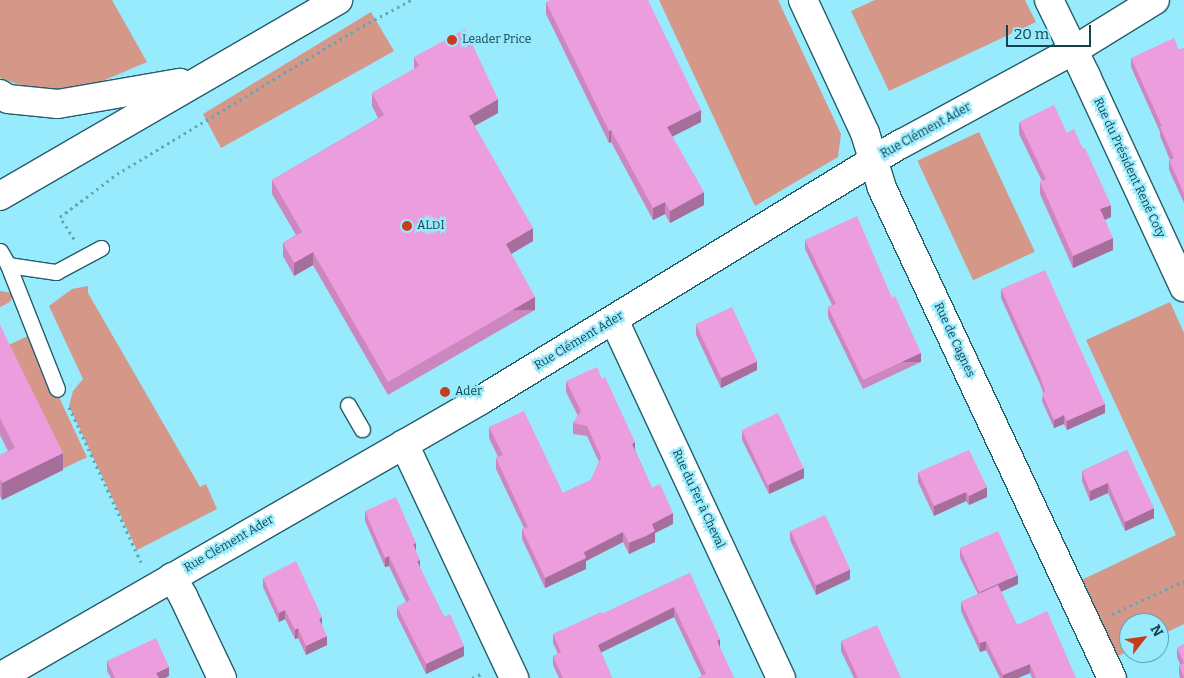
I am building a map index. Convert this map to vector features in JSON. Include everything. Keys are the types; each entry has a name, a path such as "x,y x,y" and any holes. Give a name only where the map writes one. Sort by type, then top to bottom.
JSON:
{"street":[{"path":"0,196 338,0"},
{"name":"Rue de Cagnes","path":"803,0 865,133 882,188 1112,678"},
{"name":"Rue du Président René Coty","path":"1049,0 1184,287"},
{"name":"Rue Clément Ader","path":"0,677 404,444 614,320 873,160 1074,50 1156,0"},
{"path":"0,94 8,99 58,104 201,79"},
{"name":"Rue du Fer à Cheval","path":"614,320 781,678"},
{"path":"404,444 514,678"},
{"path":"162,582 183,596 222,678"}],"lane":[{"path":"8,265 56,272 101,248"},
{"path":"0,251 8,265 57,389"},
{"path":"348,405 362,428"}],"path":[{"path":"60,217 145,156 357,28 411,0"},
{"path":"57,389 73,391 69,406 162,582"},
{"path":"1087,626 1184,581"}],"shaded area":[{"path":"0,0 112,0 147,62 98,83 63,91 33,89 0,78"},
{"path":"659,0 778,0 841,134 838,157 755,206"},
{"path":"875,0 1025,0 1036,22 889,91 851,11"},
{"path":"371,12 394,51 221,148 203,114"},
{"path":"979,132 1035,252 973,280 917,161"},
{"path":"88,286 88,293 200,487 206,484 217,509 137,550 69,406 73,391 83,379 49,306 72,289"},
{"path":"0,291 13,293 10,302 0,307"},
{"path":"1170,302 1184,333 1184,624 1169,631 1169,613 1119,613 1119,655 1104,662 1069,586 1176,535 1086,340"},
{"path":"30,335 87,457 60,470 3,348"}],"building":[{"path":"550,0 648,0 701,110 667,127 704,192 670,211 665,202 653,208 611,130 609,131 546,2"},
{"name":"ALDI","path":"465,29 498,99 469,116 533,228 506,244 535,297 388,382 313,252 294,263 283,243 302,232 272,180 384,115 372,93 419,66 414,57"},
{"path":"1174,38 1179,50 1184,48 1184,194 1169,160 1174,158 1160,127 1162,126 1131,58"},
{"path":"1054,105 1067,133 1074,129 1083,149 1085,148 1111,205 1100,209 1113,238 1073,256 1040,182 1046,179 1019,122"},
{"path":"857,216 892,298 895,296 921,353 863,380 828,307 836,304 805,240"},
{"path":"1045,270 1105,404 1067,421 1064,415 1054,420 1042,393 1045,391 1040,376 1001,289"},
{"path":"732,307 757,361 721,378 696,324"},
{"path":"0,325 63,453 2,483 0,479 0,455 15,448 0,418"},
{"path":"597,367 602,379 605,377 635,442 632,444 652,488 660,484 673,513 652,524 655,531 646,536 629,543 623,532 584,552 586,558 545,578 522,529 528,527 496,458 503,455 489,427 524,411 563,493 591,480 601,457 587,426 573,423 581,411 566,381"},
{"path":"778,413 804,468 768,485 742,430"},
{"path":"969,450 987,487 969,496 966,492 934,506 918,472"},
{"path":"1127,450 1154,508 1125,522 1108,483 1090,491 1082,471"},
{"path":"396,497 416,543 413,544 420,560 417,561 444,617 450,614 464,646 426,664 397,607 410,600 389,556 385,558 365,511"},
{"path":"825,515 850,569 816,585 791,531"},
{"path":"998,531 1018,575 979,592 960,548"},
{"path":"296,561 322,617 319,619 327,636 306,646 298,628 295,630 285,610 279,613 263,578"},
{"path":"690,573 720,639 717,641 734,678 697,678 706,674 674,607 598,645 612,678 563,678 553,656 561,652 553,634 601,612 602,614"},
{"path":"998,585 1017,625 1047,611 1076,678 1036,678 1030,664 1003,675 986,641 980,643 961,602"},
{"path":"877,625 901,678 858,678 841,641"},
{"path":"156,638 169,667 156,673 159,678 115,678 107,661"},
{"path":"1184,644 1184,663 1177,648"},
{"path":"1184,663 1184,677 1179,665"}],"place":[{"name":"Leader Price","path":"452,40"},
{"name":"ALDI","path":"407,226"},
{"name":"Ader","path":"445,392"}]}
